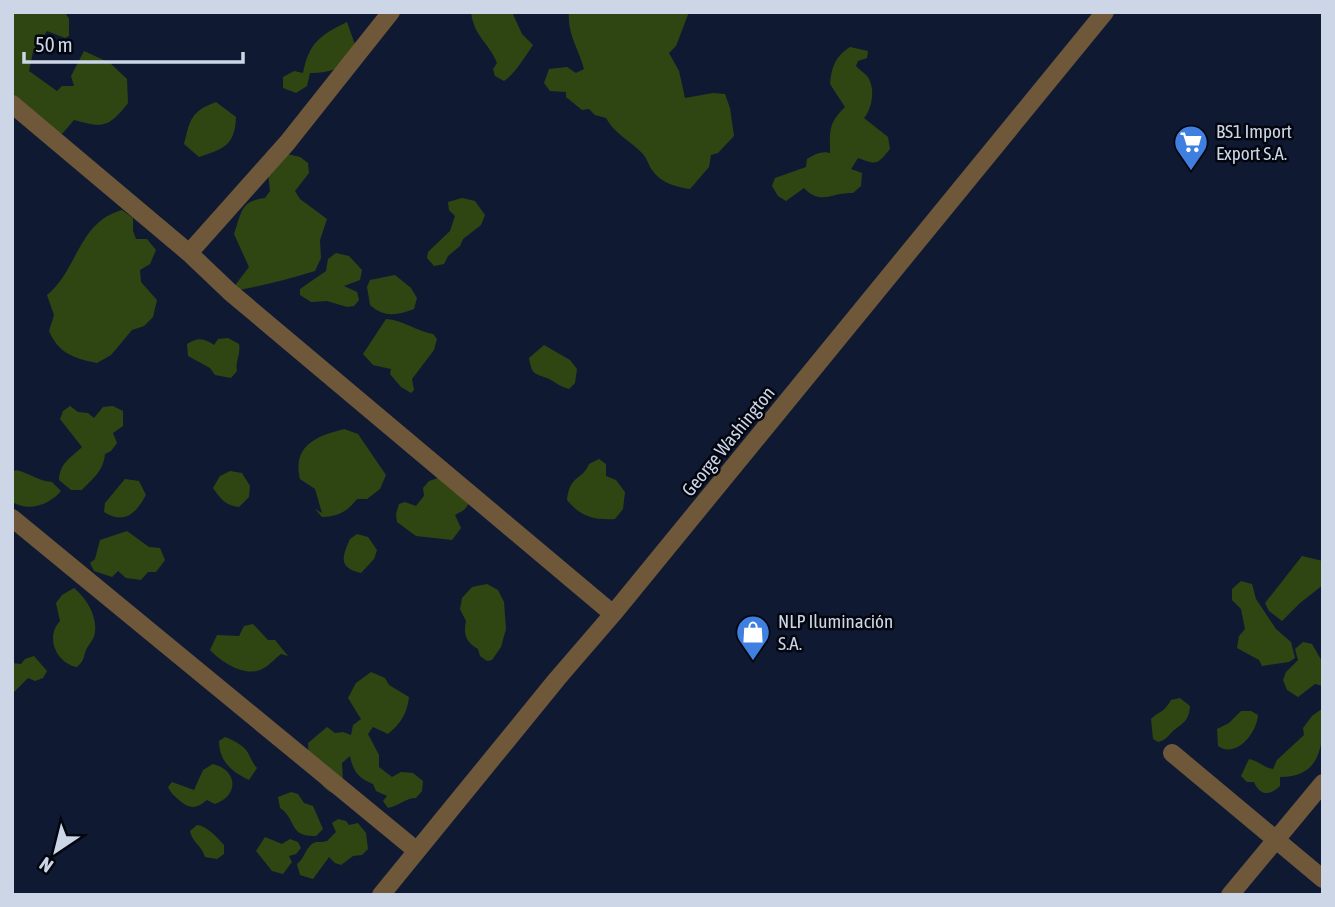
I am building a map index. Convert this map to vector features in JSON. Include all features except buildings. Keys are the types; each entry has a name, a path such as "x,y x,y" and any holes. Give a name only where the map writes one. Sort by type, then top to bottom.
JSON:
{"street":[{"path":"189,253 287,143 391,12"},
{"name":"George Washington","path":"380,895 614,614 1105,12"},
{"path":"12,104 189,253 230,292 614,614"},
{"path":"12,518 416,851"},
{"path":"1172,753 1323,879"},
{"path":"1230,895 1323,783"}],"green space":[{"path":"12,12 65,12 69,19 69,36 65,38 47,31 33,52 29,71 57,91 62,86 74,86 71,76 84,51 110,63 127,79 128,103 105,124 74,120 62,134 26,116 12,118"},
{"path":"471,12 512,12 522,34 533,45 516,70 504,81 495,76 493,69 497,63 478,33"},
{"path":"569,12 689,12 676,46 669,53 679,71 685,98 713,93 725,94 734,136 718,153 711,155 709,167 690,189 664,181 652,170 643,154 617,132 606,118 595,115 589,109 582,110 566,97 566,92 550,91 544,83 549,69 567,67 576,73 584,69 572,34"},
{"path":"347,22 357,50 353,56 343,65 331,70 310,73 307,86 296,93 283,88 283,77 294,71 303,73 312,47 317,41"},
{"path":"850,47 868,51 867,58 858,61 856,66 868,77 872,88 871,105 864,118 888,137 890,149 876,162 858,158 851,169 862,173 861,186 853,193 821,197 804,188 786,201 778,196 772,186 775,178 806,167 807,159 816,154 830,153 831,128 835,118 845,107 830,84 832,72 835,62"},
{"path":"216,102 236,117 233,134 226,145 199,157 184,144 188,129 196,113"},
{"path":"283,153 300,157 308,163 309,173 295,191 300,199 327,219 320,240 321,258 315,271 230,292 249,267 234,234 241,214 246,205 265,198 270,191 268,173"},
{"path":"462,198 475,201 485,215 481,225 463,239 444,264 434,266 427,258 428,252 450,231 455,216 449,210 448,202"},
{"path":"122,210 133,218 136,239 147,239 156,250 150,264 140,270 141,282 157,300 153,317 144,326 132,330 111,355 97,363 74,357 57,345 49,331 54,315 47,295 66,273 96,225 107,216"},
{"path":"336,253 349,256 362,270 360,280 344,286 357,292 359,300 354,306 347,307 327,301 311,302 300,295 300,289 326,271 328,259"},
{"path":"395,275 411,288 417,298 414,309 386,314 370,305 367,287 370,280"},
{"path":"386,319 433,334 437,339 434,350 412,379 414,390 411,393 401,387 390,374 391,369 373,365 363,354"},
{"path":"228,338 239,344 237,371 231,378 215,375 210,368 188,356 187,344 191,342 201,339 214,345 218,339"},
{"path":"544,345 570,360 577,369 575,383 569,389 536,374 533,370 529,358"},
{"path":"70,406 94,418 103,407 113,406 123,411 123,426 113,433 117,443 105,454 100,470 82,490 71,490 59,480 64,465 82,447 60,419 63,411"},
{"path":"344,429 358,434 386,475 380,489 367,499 357,499 342,512 322,517 315,509 322,513 315,489 300,479 300,458 303,450 316,439"},
{"path":"599,459 606,464 606,476 616,480 625,492 623,509 615,519 588,516 567,500 573,482 589,464"},
{"path":"16,470 52,482 61,491 45,503 32,507 18,505 12,502 12,472"},
{"path":"230,471 242,473 250,486 249,497 239,507 227,503 213,488 220,476"},
{"path":"438,478 472,500 464,510 455,515 461,528 452,540 416,536 397,522 399,504 405,502 416,506 424,496 423,488 429,481"},
{"path":"125,479 139,481 146,495 129,515 111,516 104,512 105,503"},
{"path":"127,531 149,547 160,548 165,560 156,572 148,572 141,580 126,578 118,571 112,577 94,571 90,563 95,559 100,540"},
{"path":"357,534 368,537 377,550 374,559 361,573 348,568 344,561 350,539"},
{"path":"1302,556 1323,561 1323,585 1282,621 1269,611 1265,603"},
{"path":"1241,581 1252,584 1256,599 1276,629 1291,642 1295,658 1289,662 1262,666 1259,660 1237,648 1239,636 1245,629 1241,609 1232,600 1232,589"},
{"path":"487,584 498,590 504,602 506,629 501,647 492,660 487,661 466,637 466,621 460,609 462,598 472,587"},
{"path":"74,588 90,607 95,626 93,638 77,667 58,655 53,642 53,634 60,621 56,603 62,595"},
{"path":"253,624 268,640 275,640 288,656 281,654 264,668 250,672 227,664 210,650 217,635 239,636 244,626"},
{"path":"1303,642 1312,644 1323,663 1323,686 1315,684 1298,697 1287,690 1283,680 1286,672 1298,660 1295,649"},
{"path":"34,656 47,671 43,678 35,681 28,678 12,694 12,663 21,664 25,659"},
{"path":"371,672 385,678 389,685 409,697 405,713 393,730 388,734 373,727 368,734 379,755 379,767 392,777 401,772 413,773 423,781 422,791 416,798 388,808 383,801 387,796 376,791 373,784 357,773 350,756 342,763 343,782 332,793 326,789 314,772 308,750 308,743 327,727 335,733 351,735 353,725 361,719 348,698 356,683"},
{"path":"1180,698 1190,706 1187,718 1158,742 1153,739 1151,719 1164,710 1171,700"},
{"path":"1323,708 1318,755 1305,771 1280,777 1280,786 1269,793 1262,792 1254,782 1247,782 1241,776 1249,759 1273,769 1277,760 1304,735 1303,728 1312,716"},
{"path":"1241,711 1251,711 1258,715 1250,736 1232,749 1218,746 1217,729 1229,723"},
{"path":"225,737 243,747 257,768 249,780 224,760 219,741"},
{"path":"213,764 221,767 231,777 232,789 223,800 215,804 207,800 190,807 169,790 172,782 194,790 203,770"},
{"path":"291,792 298,794 304,803 313,806 323,829 316,836 301,834 280,808 278,797"},
{"path":"338,819 349,825 358,823 366,833 368,849 362,855 353,856 341,865 329,857 313,879 300,875 297,864 313,844 327,841 336,832 332,823"},
{"path":"197,825 208,830 224,845 224,854 217,859 205,857 190,831"},
{"path":"265,837 282,844 290,839 298,842 301,848 296,854 289,856 292,862 283,874 272,871 256,851"}],"place":[{"name":"BS1 Import Export S.A.","path":"1191,172"},
{"name":"NLP Iluminación S.A.","path":"753,662"}]}
